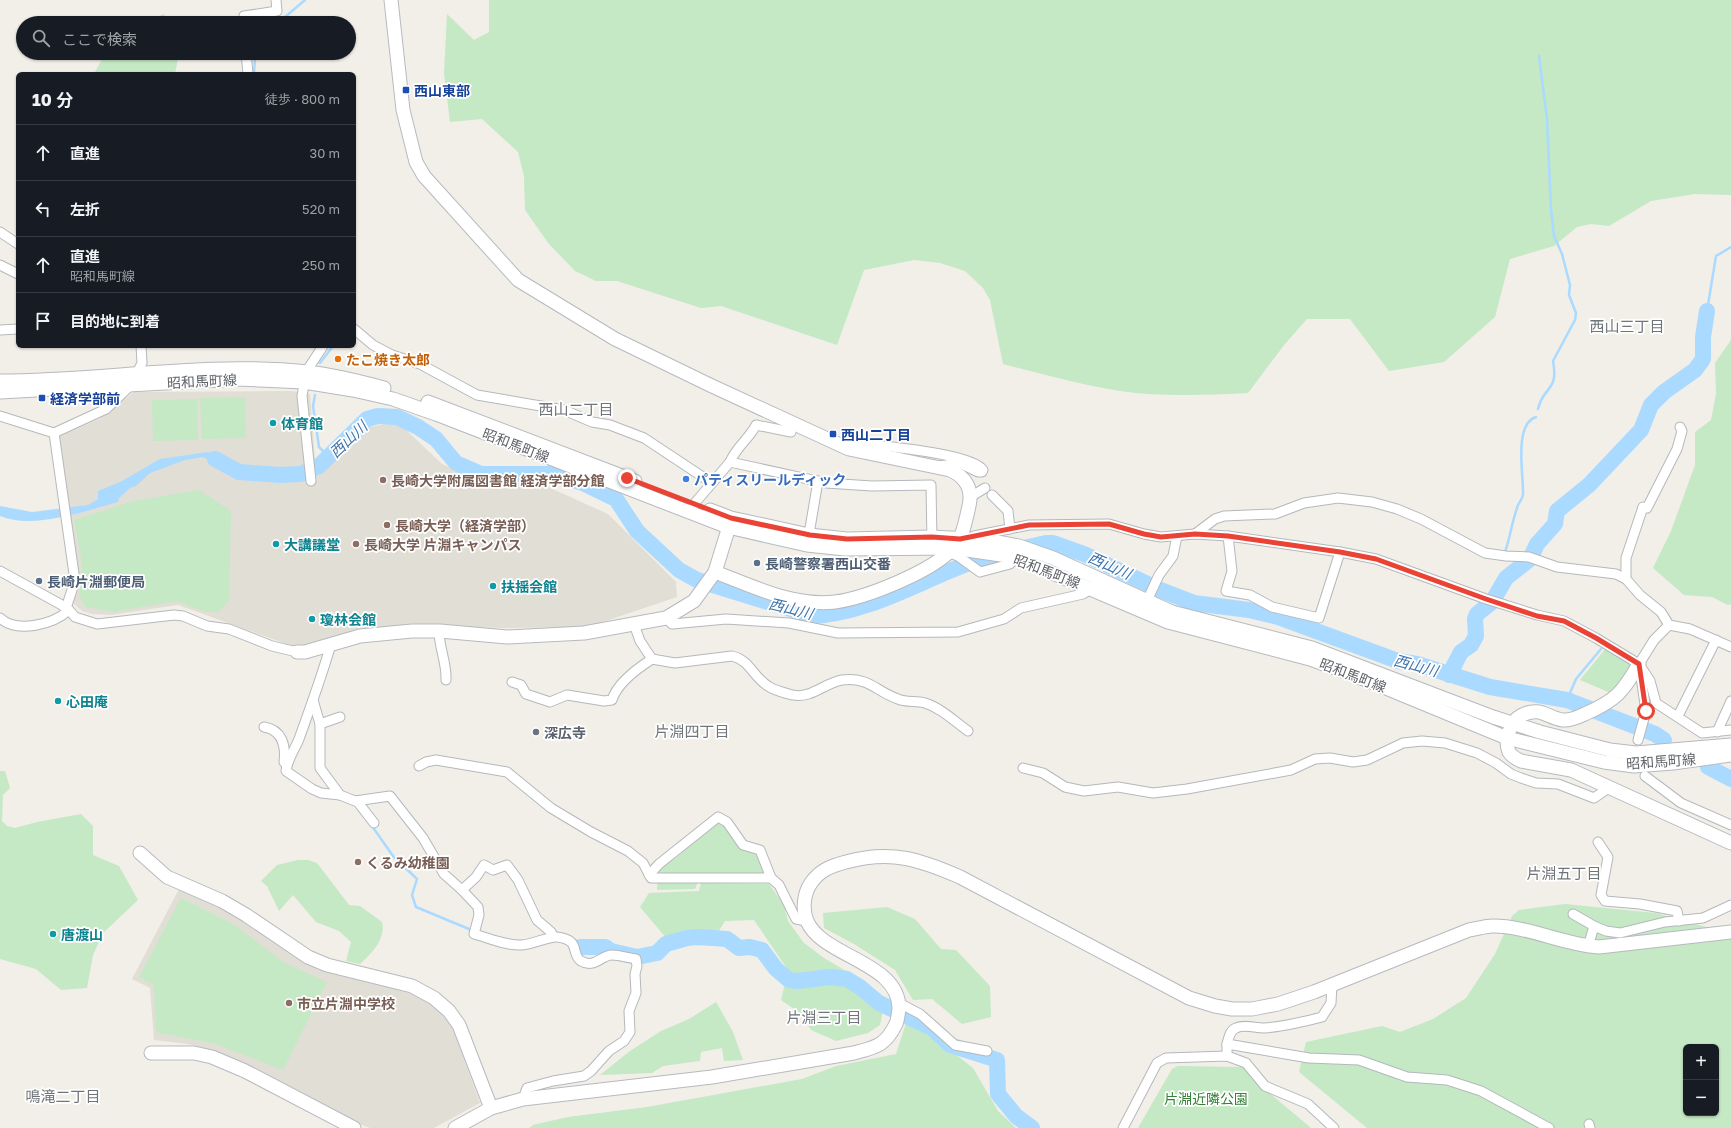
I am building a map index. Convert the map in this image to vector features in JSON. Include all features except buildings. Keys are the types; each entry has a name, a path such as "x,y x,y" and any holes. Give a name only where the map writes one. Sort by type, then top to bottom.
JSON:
{"street":[{"path":"244,16 277,11 276,0"},
{"path":"392,0 404,110 416,162 426,179 518,280 615,339 839,445 863,453 950,470 962,476 968,484 972,496 956,549"},
{"path":"247,60 248,72"},
{"path":"1,234 16,243"},
{"path":"0,265 16,273"},
{"path":"0,330 16,328"},
{"path":"356,331 373,345 392,355 420,364 477,395 564,410 592,422 610,425 644,438 712,483"},
{"path":"0,416 54,433 106,409 135,380 142,363 141,348"},
{"path":"311,481 303,411 305,377 322,348"},
{"name":"昭和馬町線","path":"0,392 239,369 305,377 354,380 440,405 692,508 730,522 808,540 847,539 932,542 956,549 980,551 1015,558 1033,557"},
{"name":"昭和馬町線","path":"0,381 135,380"},
{"path":"692,508 730,462 736,451 751,435 756,426 791,432"},
{"path":"1626,579 1626,558 1643,506 1646,508 1677,449 1682,431 1680,427"},
{"path":"0,618 11,625 35,625 52,621 68,609 74,574 54,433"},
{"path":"839,445 857,443 958,457 980,465 983,470 982,472 978,472 956,463 934,466"},
{"path":"730,462 818,481 872,486 931,485 932,542 956,549 980,572 1010,564 1015,558"},
{"path":"808,540 818,481"},
{"path":"972,496 985,488"},
{"path":"992,495 1008,511 1010,528"},
{"path":"1195,534 1215,519 1224,516 1275,514 1304,503 1338,498 1372,502 1397,509 1440,528 1485,553 1531,558 1557,567 1616,574 1626,579 1640,595 1661,612 1669,625 1690,629 1731,647"},
{"path":"0,571 68,609 75,617 97,624 174,615 182,616 207,626 229,629 272,646 297,652 306,652 360,636 412,631 439,631 507,637 584,633 666,618 694,601 715,572 730,522"},
{"path":"715,572 803,601 834,602 855,598 875,591 937,562 956,549 1010,528 1029,525 1109,524 1144,534 1161,537 1195,534 1228,536 1340,552 1376,559 1537,616 1564,621 1639,664 1650,681 1656,703 1702,733 1731,730"},
{"path":"1146,602 1157,578 1173,556 1177,536"},
{"path":"1228,536 1232,571 1226,591 1250,595 1272,607 1319,618 1340,552"},
{"name":"昭和馬町線","path":"956,549 986,540 1033,557 1095,584 1172,612 1202,621 1312,648 1512,724 1610,750 1636,753 1731,745"},
{"path":"666,618 672,624 726,619 789,623 838,633 958,632 1004,619 1021,608 1083,594 1095,584"},
{"name":"昭和馬町線","path":"1146,602 1198,631 1310,659 1369,681 1507,738 1604,762 1634,766 1673,763 1731,755"},
{"path":"634,624 640,641 652,659"},
{"path":"1669,625 1654,640 1619,695 1607,704 1579,717 1564,720 1533,711 1520,716 1512,724 1507,738 1509,752 1514,758 1521,762 1571,770 1731,843"},
{"path":"439,631 439,640 447,669 446,680"},
{"path":"1678,716 1716,640"},
{"path":"331,644 313,700 286,770 312,789 321,793 340,795 357,801 390,796 423,838 444,874 478,907 479,915 474,934 520,945 542,941 553,936"},
{"path":"512,682 521,685 526,694 550,702 567,696 604,701 612,700 615,691 630,675 652,659 675,663 723,656 740,658 752,668 758,678 768,687 796,696 809,694 821,687 842,680 864,681 876,686 897,699 920,702 936,708 968,731"},
{"path":"1638,740 1646,711 1639,664"},
{"path":"313,700 320,724 320,768 340,795"},
{"path":"1717,732 1731,701"},
{"path":"320,724 340,716"},
{"path":"264,727 272,728 280,734 285,753 284,762 287,765"},
{"path":"1023,768 1043,773 1065,787 1084,790 1118,787 1153,793 1187,789 1291,770 1315,759 1330,758 1353,762 1367,760 1403,744 1422,741 1445,743 1477,753 1496,763 1511,774 1521,778 1536,783 1558,784 1594,798 1610,788"},
{"path":"419,766 426,762 436,760 507,772 557,812 628,851 643,864 651,878 771,878"},
{"path":"1645,776 1681,803 1731,825"},
{"path":"357,801 374,823"},
{"path":"649,875 659,864 718,817 727,822 743,845 760,850 771,878 779,885 796,919 807,921"},
{"path":"1598,842 1608,857 1601,895 1605,901 1640,904 1677,911 1679,920"},
{"path":"140,853 167,877 222,901 246,915 308,957 326,965 412,986 434,998 449,1012 459,1025 491,1108"},
{"path":"454,1128 491,1108 524,1099 712,1077 854,1053 876,1047 890,1037 898,1020 899,1003 892,987 880,974 818,935 807,921 804,906 807,889 817,875 831,866 858,859 880,856 905,858 927,863 960,877 1189,998 1215,1006 1232,1009 1252,1009 1278,1004 1332,985 1469,930 1493,926 1514,928 1588,947 1599,948 1731,932"},
{"path":"462,890 476,877 484,865 493,870 507,865 518,880 537,920 551,932 553,936 571,942 575,946 577,957 582,961 594,963 612,955 636,959 636,993 629,1011 630,1032 624,1041 609,1051 591,1071 584,1076 553,1081 527,1088 524,1099"},
{"path":"1573,914 1606,931 1620,933 1665,922 1703,918 1731,905"},
{"path":"1588,947 1594,926"},
{"path":"1227,1056 1227,1044 1231,1032 1236,1028 1245,1026 1262,1028 1282,1026 1322,1017 1328,1011 1331,1004 1332,985"},
{"path":"899,1003 920,1014 955,1045 987,1050"},
{"path":"1227,1044 1309,1058 1360,1060 1407,1077 1447,1080 1481,1091 1549,1128"},
{"path":"151,1053 194,1054 212,1057 246,1071 354,1128"},
{"path":"1123,1128 1157,1063 1166,1058 1227,1056 1246,1063 1265,1086 1308,1104 1334,1128"}],"shaded area":[{"name":"長崎大学 片淵キャンパス","path":"291,391 310,394 316,474 370,427 392,423 403,427 442,464 472,477 548,487 608,514 676,582 677,597 588,627 502,628 409,625 342,634 306,646 292,646 178,605 111,615 92,614 82,611 73,603 79,573 58,437 99,419 134,392"},
{"name":"市立片淵中学校","path":"179,889 232,912 296,958 319,970 417,995 438,1010 452,1026 480,1103 434,1128 370,1128 349,1120 217,1051 188,1044 154,1040 150,988 132,979"}],"green space":[{"path":"489,0 1731,0 1731,195 1695,194 1651,201 1609,226 1591,224 1577,227 1554,246 1510,259 1495,317 1444,362 1389,371 1350,319 1307,319 1284,345 1248,393 1168,395 1105,389 1003,364 990,300 983,288 965,271 940,263 914,260 864,270 837,345 721,306 701,308 617,281 596,281 575,271 549,244 525,210 524,176 518,152 482,119 450,122 444,73 447,14 474,40 489,32"},
{"path":"101,60 178,60 175,72 95,72"},
{"path":"1731,340 1731,604 1728,605 1712,597 1684,595 1653,568 1671,531 1695,465 1695,432 1711,420 1716,394 1715,363"},
{"path":"245,397 246,438 202,439 200,398"},
{"path":"197,399 198,440 153,441 152,400"},
{"path":"199,490 231,511 229,601 218,612 206,612 176,601 114,612 86,607 80,597 82,569 74,520 134,501"},
{"path":"1606,648 1634,666 1613,694 1580,680"},
{"path":"0,771 5,771 10,788 3,795 2,821 7,826 15,828 37,822 81,814 93,826 93,855 119,866 138,900 103,933 93,955 87,988 61,990 36,969 0,959"},
{"path":"717,821 724,824 758,851 766,874 701,874 695,889 657,890 658,872 666,863 676,858"},
{"path":"298,860 308,860 317,863 349,905 360,906 382,922 383,928 380,940 360,964 346,961 351,942 339,931 316,922 293,895 279,911 267,886 261,881 277,865"},
{"path":"701,883 769,884 784,905 788,921 804,943 824,958 868,984 880,995 883,1010 880,1025 868,1033 836,1041 811,1030 800,1013 781,1000 788,970 754,920 725,921 716,936 680,934 667,939 640,907 649,893 699,891"},
{"path":"181,898 235,925 283,962 327,982 283,1070 216,1044 156,1032 154,985 139,977"},
{"path":"1565,904 1656,913 1724,932 1731,936 1731,1128 1367,1128 1299,1072 1306,1042 1382,1026 1400,1032 1433,1019 1466,998 1495,954 1512,916 1519,910"},
{"path":"887,907 915,919 941,949 956,950 990,986 991,1017 962,1024 932,999 913,1000 895,970 854,944 824,928 823,913"},
{"path":"716,1002 733,1032 743,1060 724,1061 722,1048 701,1052 700,1061 663,1066 652,1073 600,1075 630,1051 661,1031 689,1019"},
{"path":"908,1017 973,1068 998,1111 1016,1128 529,1128 533,1125 568,1117 647,1107 802,1079 836,1066 896,1054"},
{"name":"片淵近隣公園","path":"1178,1066 1243,1067 1261,1086 1311,1128 1138,1128 1172,1069"}],"water":[{"path":"208,452 234,465 233,474 203,457 185,460 150,473 136,486 130,488 119,498 118,502 59,518 43,520 13,520 0,516 0,506 32,512 88,505 98,499 98,491 122,481 160,459"}],"waterway":[{"path":"286,16 305,0"},
{"path":"1538,409 1543,396 1552,384 1554,378 1553,361 1575,320 1576,313 1569,295 1570,285 1562,254 1554,236 1551,209 1547,119 1539,56"},
{"path":"254,72 255,60"},
{"path":"1707,311 1716,256 1731,247"},
{"path":"1449,675 1461,652 1471,645 1476,636 1475,619 1477,614 1492,602 1506,578 1530,559 1537,544 1555,524 1557,511 1589,485 1641,430 1651,405 1664,392 1695,370 1703,359 1703,337 1707,311"},
{"path":"320,363 331,348"},
{"path":"315,395 313,406 319,447 329,457"},
{"name":"西山川","path":"215,459 239,472 280,475 301,474 319,466 367,419 378,416 397,417 418,427 436,439 456,463 481,474 551,474 583,483 616,499 637,531 679,570 697,580 813,616 834,614 855,609 983,558 1046,543 1053,543 1084,554 1158,589 1194,603 1249,610 1278,617 1398,661 1417,664 1490,687 1567,700 1655,734 1664,740"},
{"path":"1505,552 1515,513 1523,496 1521,452 1524,430 1529,422 1536,417"},
{"path":"1567,700 1576,679 1601,649"},
{"name":"西山川","path":"1708,767 1731,779"},
{"path":"372,826 393,856 417,879 412,895 416,907 469,929"},
{"path":"580,947 605,947 611,951 637,957 657,953 666,944 687,938 698,937 727,939 739,948 750,947 762,950 776,969 789,980 798,981 830,977 847,979 860,987 879,1003 932,1028 950,1045 997,1060 998,1094 1016,1116 1032,1128"}],"place":[{"name":"西山東部","path":"406,90"},
{"name":"たこ焼き太郎","path":"338,359"},
{"name":"経済学部前","path":"42,398"},
{"name":"体育館","path":"273,423"},
{"name":"西山二丁目","path":"833,434"},
{"name":"パティスリールディック","path":"686,479"},
{"name":"長崎大学附属図書館 経済学部分館","path":"383,480"},
{"name":"長崎大学（経済学部）","path":"387,525"},
{"name":"大講議堂","path":"276,544"},
{"name":"長崎大学 片淵キャンパス","path":"356,544"},
{"name":"長崎警察署西山交番","path":"757,563"},
{"name":"長崎片淵郵便局","path":"39,581"},
{"name":"扶揺会館","path":"493,586"},
{"name":"瓊林会館","path":"312,619"},
{"name":"心田庵","path":"58,701"},
{"name":"深広寺","path":"536,732"},
{"name":"くるみ幼稚園","path":"358,862"},
{"name":"唐渡山","path":"53,934"},
{"name":"市立片淵中学校","path":"289,1003"}],"district":[{"name":"西山三丁目","path":"1627,326"},
{"name":"西山二丁目","path":"576,409"},
{"name":"片淵四丁目","path":"692,731"},
{"name":"片淵五丁目","path":"1564,873"},
{"name":"片淵三丁目","path":"824,1017"},
{"name":"鳴滝二丁目","path":"63,1096"}],"route":[{"path":"627,478 731,518 810,535 847,539 932,537 960,539 1029,525 1109,524 1144,534 1161,537 1195,534 1228,536 1340,552 1376,559 1407,572 1537,616 1564,621 1596,638 1639,664 1646,711"}]}
